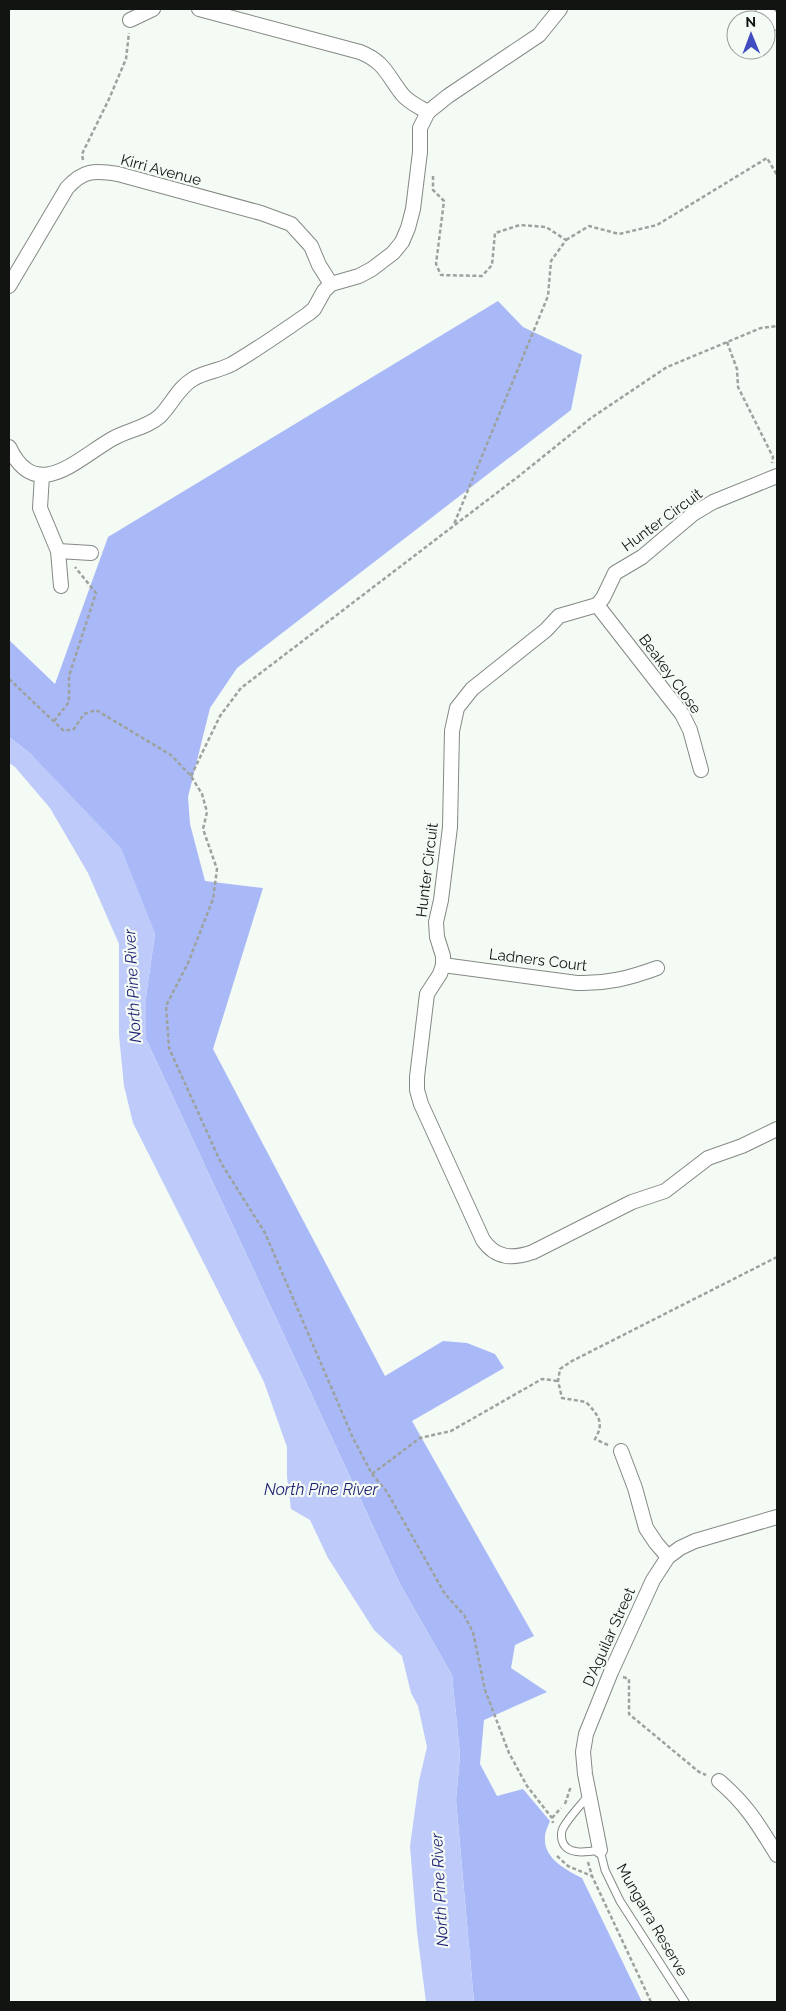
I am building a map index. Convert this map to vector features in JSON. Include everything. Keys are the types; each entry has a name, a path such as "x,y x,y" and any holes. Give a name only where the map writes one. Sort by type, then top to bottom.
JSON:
{"street":[{"path":"130,20 153,9"},
{"path":"199,9 373,57 383,66 402,95 428,112"},
{"path":"9,447 22,468 32,474 54,474 66,469 113,438 151,423 192,379 231,364 308,314 314,309 331,284 359,276 372,269 402,242 408,228 413,209 420,152 420,128 428,112 448,96 540,35 560,9"},
{"path":"763,9 777,23"},
{"name":"Kirri Avenue","path":"88,173 105,172 118,174 261,213 291,224 311,246 319,266 331,284"},
{"path":"9,286 67,188 77,178 88,173"},
{"path":"42,475 40,508 58,551 61,586"},
{"name":"Hunter Circuit","path":"443,965 436,922 441,900 450,827 452,731 457,708 472,689 546,630 559,616 597,605 603,598 615,574 642,557 694,514 713,502 776,477"},
{"path":"58,551 91,553"},
{"name":"Beakey Close","path":"597,605 682,714 690,730 701,770"},
{"path":"443,965 440,974 427,994 417,1090 421,1104 483,1240 495,1253 513,1257 533,1252 632,1202 665,1191 708,1158 742,1146 777,1129"},
{"name":"Ladners Court","path":"443,965 577,984 594,984 622,980 657,968"},
{"path":"621,1451 635,1488 646,1528 668,1557"},
{"name":"D'Aguilar Street","path":"600,1850 583,1752 586,1734 611,1672 653,1580 668,1557 680,1548 695,1541 777,1517"},
{"path":"719,1781 737,1796 751,1812 777,1855"}],"lane":[{"path":"589,1795 563,1828 561,1836 568,1850 586,1852 600,1850"},
{"name":"Mungarra Reserve","path":"600,1850 605,1870 620,1901 685,2002"}],"path":[{"path":"88,173 82,154 126,59 130,20"},
{"path":"454,525 548,296 551,261 566,240 589,226 618,234 657,224 767,158 777,175"},
{"path":"433,170 433,190 444,201 436,264 441,276 482,276 492,265 495,233 520,225 546,227 566,240"},
{"path":"190,776 220,716 241,688 598,413 667,368 761,328 777,326"},
{"path":"727,342 737,369 738,387 773,457 772,468 776,477"},
{"path":"54,721 69,702 69,676 96,593 71,562 58,551"},
{"path":"9,679 64,731 74,729 84,714 96,710 171,754 190,776 202,794 207,812 203,829 217,869 213,898 188,963 166,1006 169,1048 220,1163 265,1233 353,1438 372,1474 387,1492 445,1594 464,1615 473,1632 485,1690 509,1753 527,1786 552,1818 565,1804 572,1788 570,1781"},
{"path":"621,1451 595,1439 600,1429 598,1415 586,1402 562,1398 558,1381 560,1369 572,1361 777,1257"},
{"path":"372,1474 420,1438 451,1431 542,1379 558,1381"},
{"path":"611,1672 628,1679 629,1714 699,1772 719,1781"},
{"path":"586,1852 592,1876 651,2002"}],"shaded area":[{"path":"498,301 523,327 582,355 571,410 237,668 210,708 188,797 190,824 205,881 263,888 213,1049 385,1376 443,1341 467,1343 495,1354 504,1368 412,1421 534,1636 515,1645 511,1668 547,1692 484,1720 480,1764 497,1796 523,1789 550,1821 545,1835 545,1844 548,1851 557,1862 582,1878 642,2002 474,2002 456,1800 460,1755 452,1675 400,1584 146,1039 146,997 155,933 31,754 9,737 9,640 55,684 108,537"}],"water":[{"name":"North Pine River","path":"9,737 31,754 121,848 155,933 146,997 146,1039 400,1584 452,1675 460,1755 456,1800 474,2002 426,2002 417,1932 410,1846 419,1781 427,1747 418,1706 411,1693 402,1656 374,1630 328,1558 310,1520 291,1509 287,1477 287,1447 264,1382 133,1123 124,1086 119,1035 119,944 88,873 50,808 15,767 9,763"}]}
